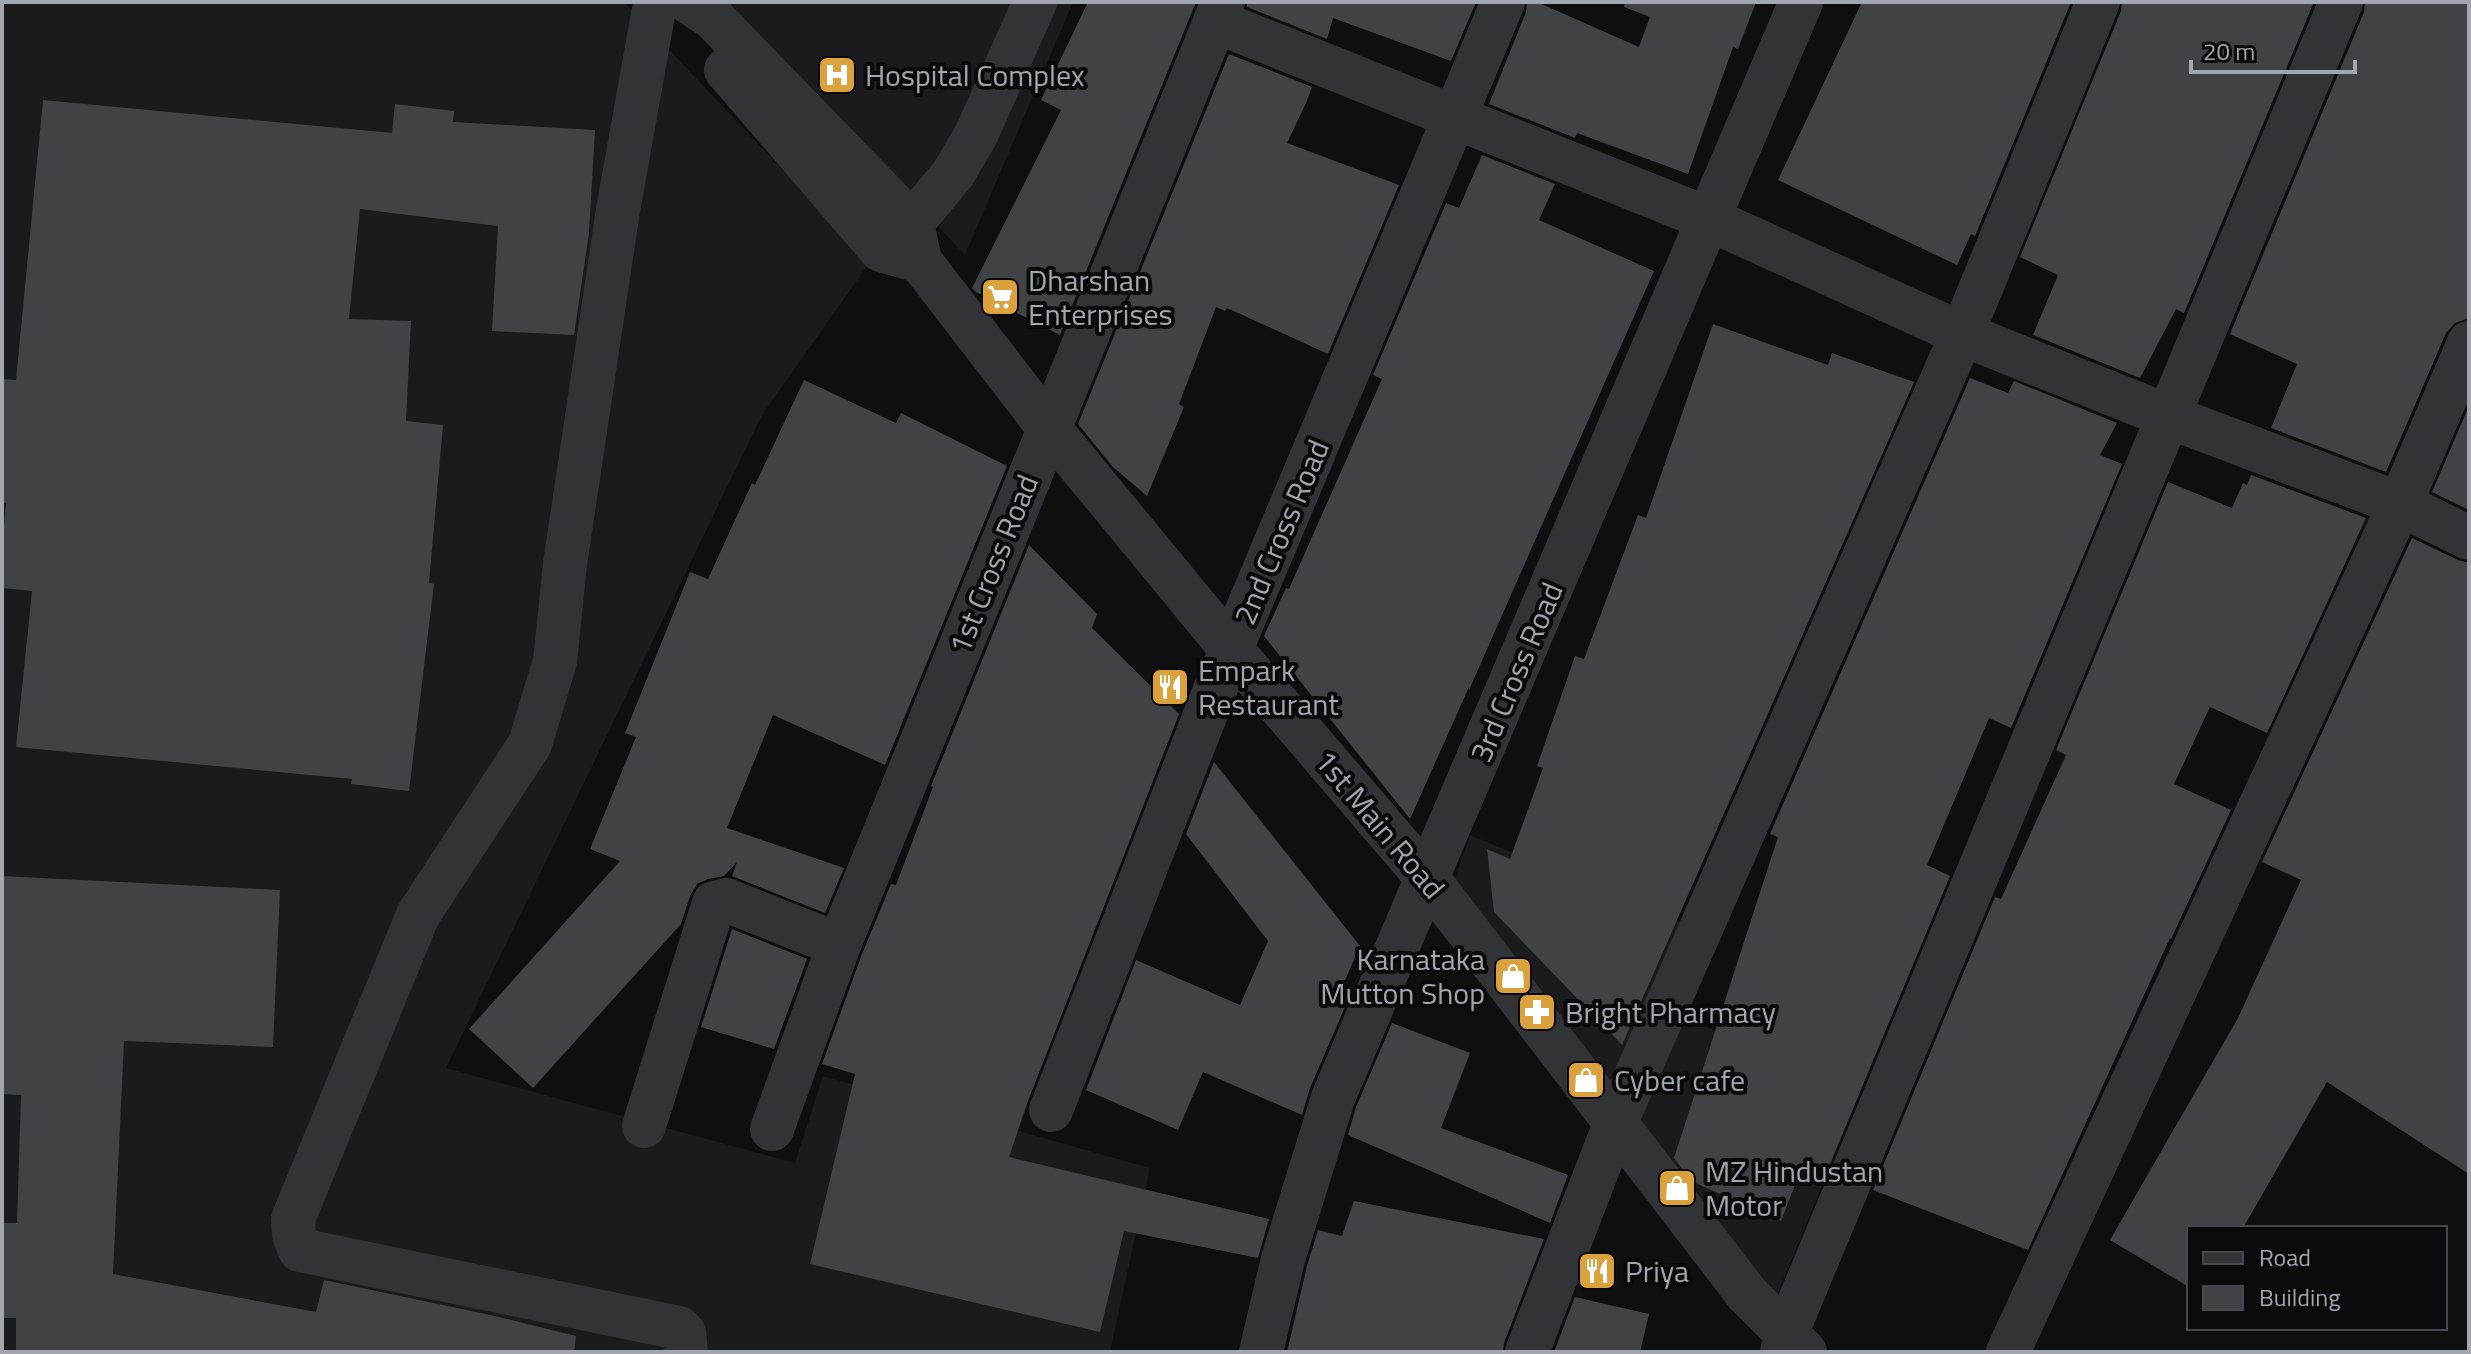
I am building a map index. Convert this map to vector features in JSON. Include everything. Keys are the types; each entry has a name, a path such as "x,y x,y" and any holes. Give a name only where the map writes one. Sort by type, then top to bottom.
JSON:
{"street":[{"path":"662,4 697,37 881,250 916,242 968,148 1035,2"},
{"name":"2nd Cross Road","path":"1051,1110 1231,649 1503,2"},
{"name":"3rd Cross Road","path":"1261,1352 1283,1259 1333,1098 1801,2"},
{"path":"1527,1352 1615,1124 1962,334 2098,2"},
{"path":"1791,1346 2341,2"},
{"path":"662,4 618,210 565,564 555,661 530,744 418,915 293,1219 294,1235 300,1250 679,1328 684,1333 686,1352"},
{"path":"1219,12 1454,117 1709,219 1962,334 2400,504 2469,538"},
{"name":"1st Cross Road","path":"772,1129 839,945 1219,12"},
{"name":"1st Main Road","path":"916,242 1048,427 1231,649 1428,879 1747,1294 1791,1346"},
{"path":"2008,1352 2400,504 2469,343"},
{"path":"644,1126 714,903 726,900 839,945"}],"shaded area":[{"path":"2,2 624,2 870,262 762,415 446,1068 795,1163 823,1076 1150,1168 1110,1352 2,1352"},
{"path":"719,2 1073,2 965,255 857,140"},
{"path":"1470,835 1687,925 1618,1097 1454,881"},
{"path":"1683,1018 1862,1088 1773,1305 1635,1123"}],"building":[{"path":"1088,2 1196,2 1060,335 972,288 1061,110 1041,100"},
{"path":"1247,2 1476,2 1451,61 1333,18 1327,39 1247,7"},
{"path":"1527,2 1537,2 1639,47 1650,17 1624,7 1625,2 1756,2 1738,49 1733,47 1688,174 1577,133 1575,138 1489,104 1526,12"},
{"path":"1862,2 2071,2 1975,236 1971,234 1957,265 1778,180"},
{"path":"2122,2 2314,2 2184,313 2176,309 2140,378 2033,335 2058,275 2020,257 2121,11"},
{"path":"2365,2 2469,2 2469,318 2455,323 2446,333 2386,472 2271,428 2297,364 2230,334 2364,12"},
{"path":"1229,54 1312,87 1287,143 1399,185 1328,354 1227,308 1225,311 1216,307 1179,404 1184,407 1147,496 1113,467 1078,424"},
{"path":"43,100 392,133 395,104 454,111 453,122 595,130 589,233 574,335 492,331 498,226 360,209 349,319 411,321 406,421 443,425 429,583 434,584 409,791 351,784 352,779 16,747 32,591 2,588 6,503 2,502 2,379 16,380"},
{"path":"1482,155 1555,184 1539,220 1654,271 1410,819 1264,636 1286,588 1289,589 1382,379 1373,375 1446,203 1459,208"},
{"path":"1713,324 1828,365 1832,353 1914,382 1622,1045 1494,912 1487,849 1510,859 1543,768 1537,766 1575,656 1584,659 1638,515 1646,518"},
{"path":"1970,378 2008,393 2014,381 2117,423 2100,455 2122,464 2011,728 1989,718 1927,865 1950,876 1827,1171 1804,1162 1781,1221 1691,1181 1674,1158 1778,837 1770,834"},
{"path":"804,380 896,423 901,413 1007,466 885,765 773,715 727,828 844,868 825,913 732,876 737,862 724,876 697,884 681,924 533,1088 469,1029 620,861 590,849 636,737 625,733 690,572 708,579"},
{"path":"2469,406 2469,510 2432,492"},
{"path":"2251,475 2366,518 2267,733 2210,707 2174,784 2231,810 2028,1250 1873,1190 1995,897 2001,899 2066,755 2056,750 2168,482 2232,508 2243,483 2247,485"},
{"path":"2412,538 2469,563 2469,1174 2327,1082 2244,1226 2187,1226 2187,1286 2110,1240 2238,1018 2301,880 2262,862"},
{"path":"1029,545 1097,614 1092,628 1179,714 1009,1157 1269,1219 1258,1258 1124,1231 1100,1332 810,1264 855,1074 822,1064 862,954 891,884 896,885 931,786"},
{"path":"1214,762 1360,946 1339,994 1348,1000 1310,1088 1302,1115 1203,1072 1178,1130 1086,1090 1136,960 1240,1005 1268,941 1186,834"},
{"path":"2,876 280,890 273,1047 124,1041 113,1274 316,1312 324,1280 576,1336 574,1352 16,1352 16,1318 2,1318 2,1223 17,1223 21,1095 2,1094"},
{"path":"732,929 807,959 774,1049 701,1027"},
{"path":"1392,1023 1470,1053 1441,1128 1568,1175 1550,1223 1348,1135 1356,1107"},
{"path":"1354,1201 1544,1239 1503,1352 1287,1352 1318,1230 1342,1236"},
{"path":"1575,1297 1649,1314 1640,1352 1554,1352"}],"place":[{"name":"Hospital Complex","path":"837,75"},
{"name":"Dharshan Enterprises","path":"1000,297"},
{"name":"Empark Restaurant","path":"1170,687"},
{"name":"Karnataka Mutton Shop","path":"1513,976"},
{"name":"Bright Pharmacy","path":"1537,1012"},
{"name":"Cyber cafe","path":"1586,1080"},
{"name":"MZ Hindustan Motor","path":"1677,1188"},
{"name":"Priya","path":"1597,1271"}]}
